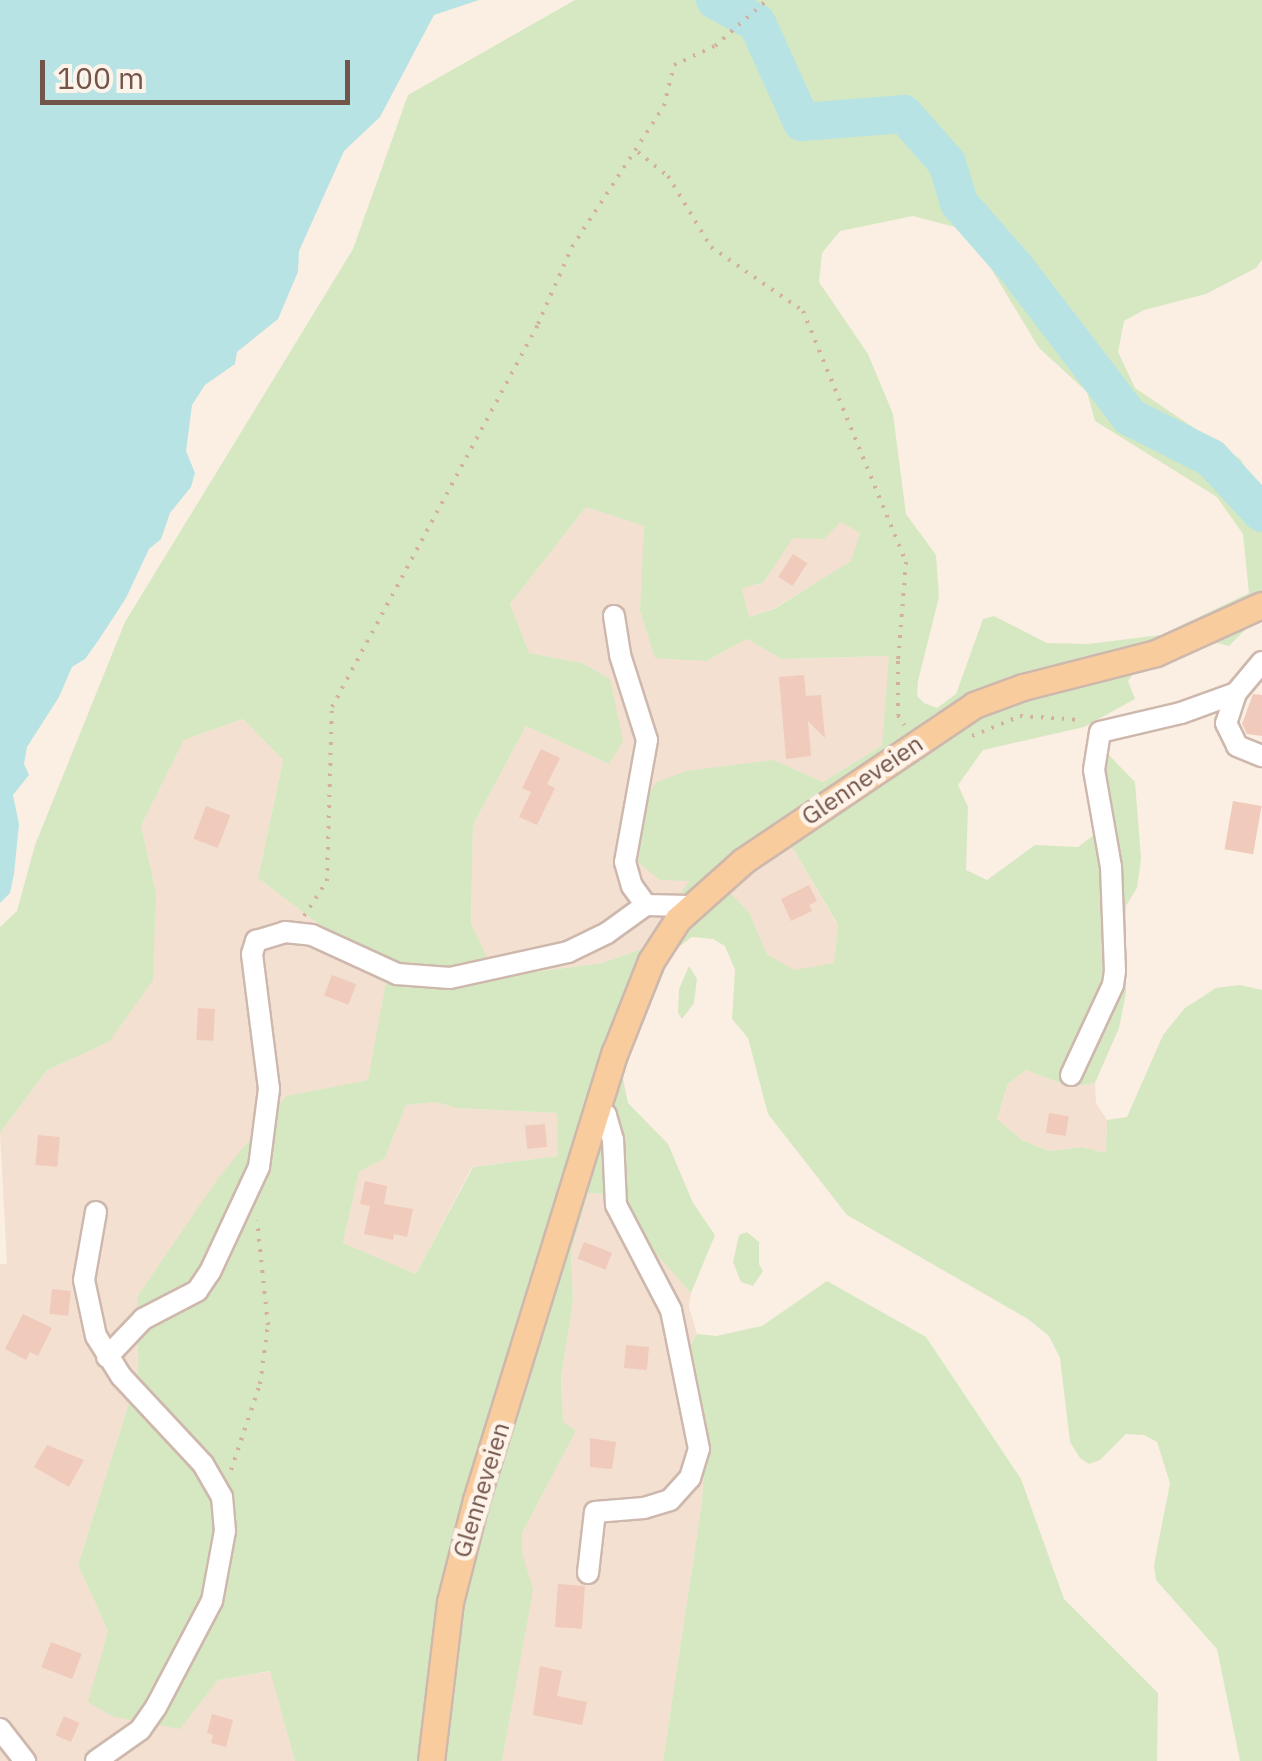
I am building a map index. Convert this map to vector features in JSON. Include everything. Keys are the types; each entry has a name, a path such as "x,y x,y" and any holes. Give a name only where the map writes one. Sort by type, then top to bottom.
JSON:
{"main road":[{"name":"Glenneveien","path":"431,1761 450,1602 464,1540 644,976 688,906 743,860 985,701 1156,653 1262,606"}],"street":[{"path":"614,616 620,655 647,740 625,862 632,886 646,905"},
{"path":"1262,662 1236,693 1228,713 1227,732 1237,746 1262,756"},
{"path":"1071,1075 1106,1003 1115,971 1111,867 1094,770 1100,732 1182,713 1236,693"},
{"path":"107,1356 144,1319 196,1290 210,1272 253,1181 264,1146 268,1090 252,948 263,936 293,932 321,938 397,974 450,978 568,952 607,933 646,905 688,906"},
{"path":"588,1573 596,1512 644,1508 670,1500 690,1478 699,1449 671,1310 616,1205 613,1140 606,1114 598,1111"},
{"path":"96,1212 84,1280 91,1324 107,1356 188,1446 222,1497 225,1532 221,1569 200,1628 149,1718 132,1736 96,1761"},
{"path":"0,1729 25,1761"}],"path":[{"path":"293,932 328,881 332,707 538,324 572,247 638,152 664,106 674,65 714,46 767,0"},
{"path":"638,152 668,176 711,247 803,310 906,562 898,715 916,743"},
{"path":"970,737 1020,716 1076,718 1100,732"},
{"path":"222,1497 260,1384 268,1325 256,1217"}],"shaded area":[{"path":"586,507 645,526 640,610 706,661 747,639 782,659 890,656 882,745 823,782 772,760 644,948 602,963 495,977 471,923 473,825 526,726 609,764 582,663 529,653 510,604"},
{"path":"841,522 860,533 852,561 773,609 749,617 742,588 763,583 792,538 824,538"},
{"path":"243,719 283,760 258,878 387,976 369,1080 286,1096 137,1297 138,1374 78,1565 108,1631 218,1680 271,1671 295,1761 0,1761 0,1264 7,1264 0,1133 47,1070 109,1042 156,892 141,826 184,740"},
{"path":"786,845 794,850 838,926 834,963 794,971 767,954 749,912 724,888"},
{"path":"1026,1070 1070,1087 1095,1083 1096,1103 1107,1120 1106,1153 1082,1147 1049,1151 1022,1140 997,1119 1008,1084"},
{"path":"436,1102 456,1108 558,1113 558,1156 472,1167 416,1274 343,1243 359,1172 385,1158 406,1105"},
{"path":"588,1193 624,1195 632,1226 691,1293 689,1307 697,1334 686,1353 705,1447 702,1502 663,1761 502,1761 532,1590 522,1552 522,1533 576,1431 563,1423 561,1378 573,1301 571,1251"}],"green space":[{"path":"575,0 1262,0 1262,260 1256,268 1206,294 1144,310 1124,321 1118,352 1135,388 1240,459 1262,493 1262,621 1249,626 1229,646 1217,643 1135,672 1128,681 1135,699 1084,727 983,750 958,785 968,807 966,870 987,880 1035,845 1078,847 1107,825 1102,777 1107,753 1135,782 1141,859 1137,888 1126,906 1126,993 1119,1028 1095,1083 1070,1087 1026,1070 1008,1084 997,1119 1022,1140 1049,1151 1082,1147 1106,1153 1107,1120 1127,1117 1163,1035 1185,1008 1216,988 1240,985 1262,990 1262,1761 1240,1761 1217,1649 1156,1580 1154,1565 1170,1483 1157,1442 1144,1435 1126,1434 1100,1460 1089,1464 1080,1458 1070,1442 1060,1358 1049,1336 1028,1319 847,1215 768,1114 748,1038 732,1019 735,970 725,946 713,939 692,937 672,952 622,1074 628,1103 668,1144 693,1203 715,1235 691,1293 631,1226 624,1195 588,1193 571,1251 573,1301 561,1378 563,1422 576,1431 522,1533 522,1552 533,1590 502,1761 295,1761 270,1671 218,1680 180,1729 114,1717 88,1702 108,1631 78,1565 138,1374 137,1297 219,1177 286,1096 368,1080 387,976 258,878 283,760 243,719 184,740 141,826 156,892 153,980 109,1042 47,1070 0,1133 0,927 17,911 35,845 125,622 353,249 408,95","holes":["913,216 955,227 981,252 1039,348 1087,392 1095,421 1217,497 1243,534 1249,593 1161,635 1088,644 1047,643 994,616 983,619 956,694 937,708 924,703 917,696 918,681 939,597 936,555 906,514 893,414 868,354 819,282 822,253 840,231","586,507 644,526 640,610 655,658 706,661 747,639 782,659 889,656 882,745 823,782 773,760 686,771 657,782 646,797 638,862 660,880 689,881 644,948 602,963 496,977 471,923 473,825 526,726 609,764 623,741 610,679 582,663 529,653 510,604","841,522 860,533 851,561 774,609 749,617 742,588 763,583 793,538 824,539","785,845 794,850 838,925 834,963 794,970 767,954 749,912 725,888","436,1102 456,1108 557,1113 558,1156 473,1167 416,1274 343,1243 359,1172 385,1158 406,1105"]},
{"path":"689,966 697,979 694,1003 682,1019 678,1013 679,989"},
{"path":"747,1232 759,1242 759,1264 763,1271 753,1286 741,1282 733,1262 739,1235"},
{"path":"827,1281 926,1337 1021,1479 1064,1599 1158,1693 1157,1761 663,1761 702,1502 705,1447 686,1353 697,1334 716,1336 762,1326"}],"water":[{"path":"0,0 479,0 434,15 380,117 344,151 299,251 298,272 278,319 237,352 235,364 205,385 192,405 186,451 195,473 191,487 170,513 161,539 149,549 126,598 100,638 85,659 72,667 59,697 27,747 24,764 29,775 13,795 19,824 14,874 10,893 0,903"}],"building":[{"path":"793,554 807,563 793,586 778,577"},
{"path":"804,675 806,696 821,695 825,738 808,721 811,756 786,759 779,677"},
{"path":"1253,694 1262,695 1262,736 1247,734 1242,724"},
{"path":"541,749 560,758 547,784 555,788 537,825 519,817 531,792 522,788"},
{"path":"1233,801 1262,806 1253,854 1224,849"},
{"path":"206,806 230,815 218,848 193,839"},
{"path":"809,885 817,901 809,905 812,911 791,921 781,899"},
{"path":"332,975 356,984 348,1005 324,996"},
{"path":"198,1008 215,1009 213,1041 196,1040"},
{"path":"1049,1113 1069,1116 1066,1136 1046,1133"},
{"path":"545,1124 547,1147 527,1149 525,1126"},
{"path":"38,1135 60,1137 57,1167 35,1165"},
{"path":"365,1181 387,1186 384,1204 413,1209 407,1237 394,1234 393,1240 364,1234 370,1206 360,1204"},
{"path":"584,1242 612,1253 606,1270 578,1259"},
{"path":"52,1289 71,1291 68,1316 49,1314"},
{"path":"23,1314 52,1328 38,1356 30,1352 26,1360 5,1349"},
{"path":"626,1345 649,1347 647,1370 624,1368"},
{"path":"590,1438 616,1442 612,1469 590,1467"},
{"path":"47,1445 84,1460 69,1487 34,1467"},
{"path":"558,1584 585,1586 582,1629 555,1627"},
{"path":"51,1642 82,1654 72,1679 41,1667"},
{"path":"540,1666 562,1671 557,1696 587,1702 582,1725 533,1715"},
{"path":"212,1714 233,1720 226,1747 211,1743 213,1735 207,1733"},
{"path":"64,1716 80,1723 71,1742 55,1735"}],"waterway":[{"path":"715,0 757,23 802,122 904,114 947,163 959,203 1016,268 1130,417 1211,458 1262,513"}]}
